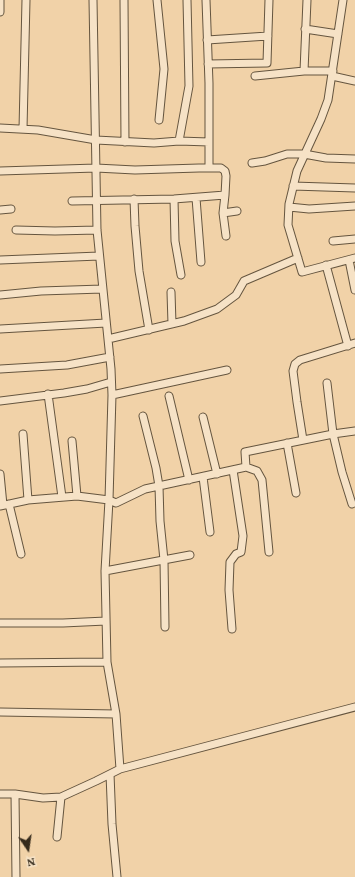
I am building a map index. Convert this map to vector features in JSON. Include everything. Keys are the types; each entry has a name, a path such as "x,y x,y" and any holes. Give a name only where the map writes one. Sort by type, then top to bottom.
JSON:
{"street":[{"path":"0,0 0,12"},
{"path":"23,129 26,0"},
{"path":"93,0 97,230 110,357 112,395 105,571 107,662 116,714 120,769"},
{"path":"124,0 125,142"},
{"path":"157,0 164,69 159,120"},
{"path":"179,141 189,86 187,0"},
{"path":"206,0 209,168"},
{"path":"269,0 267,63 264,63 259,75 304,71 332,73 355,81"},
{"path":"304,71 307,0"},
{"path":"343,0 328,100 297,170 289,207 288,225 302,272 352,259 355,290"},
{"path":"305,29 338,34"},
{"path":"207,40 268,36"},
{"path":"208,64 264,63"},
{"path":"0,128 38,130 96,140 125,142 209,142"},
{"path":"252,163 265,161 287,154 304,154 326,158 355,159"},
{"path":"0,171 96,168 135,170 221,168 225,171 226,176 224,212 226,236"},
{"path":"293,186 355,188"},
{"path":"72,201 174,199 225,195"},
{"path":"196,198 201,262"},
{"path":"134,199 139,271 148,330"},
{"path":"174,199 175,241 180,276"},
{"path":"289,207 309,209 355,206"},
{"path":"0,210 11,209"},
{"path":"224,212 237,211"},
{"path":"16,230 97,230"},
{"path":"333,241 355,239"},
{"path":"0,260 99,256"},
{"path":"108,338 184,321 217,309 236,295 244,281 298,258"},
{"path":"326,265 348,346"},
{"path":"0,295 41,291 102,289"},
{"path":"171,292 172,324"},
{"path":"0,329 106,323"},
{"path":"303,440 293,371 295,364 300,360 355,343"},
{"path":"0,368 67,365 110,357"},
{"path":"112,395 227,370"},
{"path":"0,400 87,389 111,382"},
{"path":"327,383 333,434 342,472 352,504"},
{"path":"48,394 62,497"},
{"path":"169,396 188,480"},
{"path":"143,416 159,486 160,521 164,560 165,628"},
{"path":"203,417 217,474"},
{"path":"246,467 246,452 333,434 355,431"},
{"path":"23,434 28,500"},
{"path":"72,441 77,496"},
{"path":"287,443 296,493"},
{"path":"4,505 28,500 77,496 109,500 116,503 145,489 246,467 257,471 262,480 269,552"},
{"path":"232,629 229,590 230,562 236,554 241,552 242,542 233,470"},
{"path":"0,474 4,505 21,554"},
{"path":"204,477 210,532"},
{"path":"105,571 190,554"},
{"path":"0,623 106,621"},
{"path":"0,663 107,662"},
{"path":"0,794 15,794 43,798 61,797 120,769 355,707"},
{"path":"0,712 116,714"},
{"path":"110,774 112,824 117,877"},
{"path":"15,794 16,877"},
{"path":"57,837 61,797"}]}
